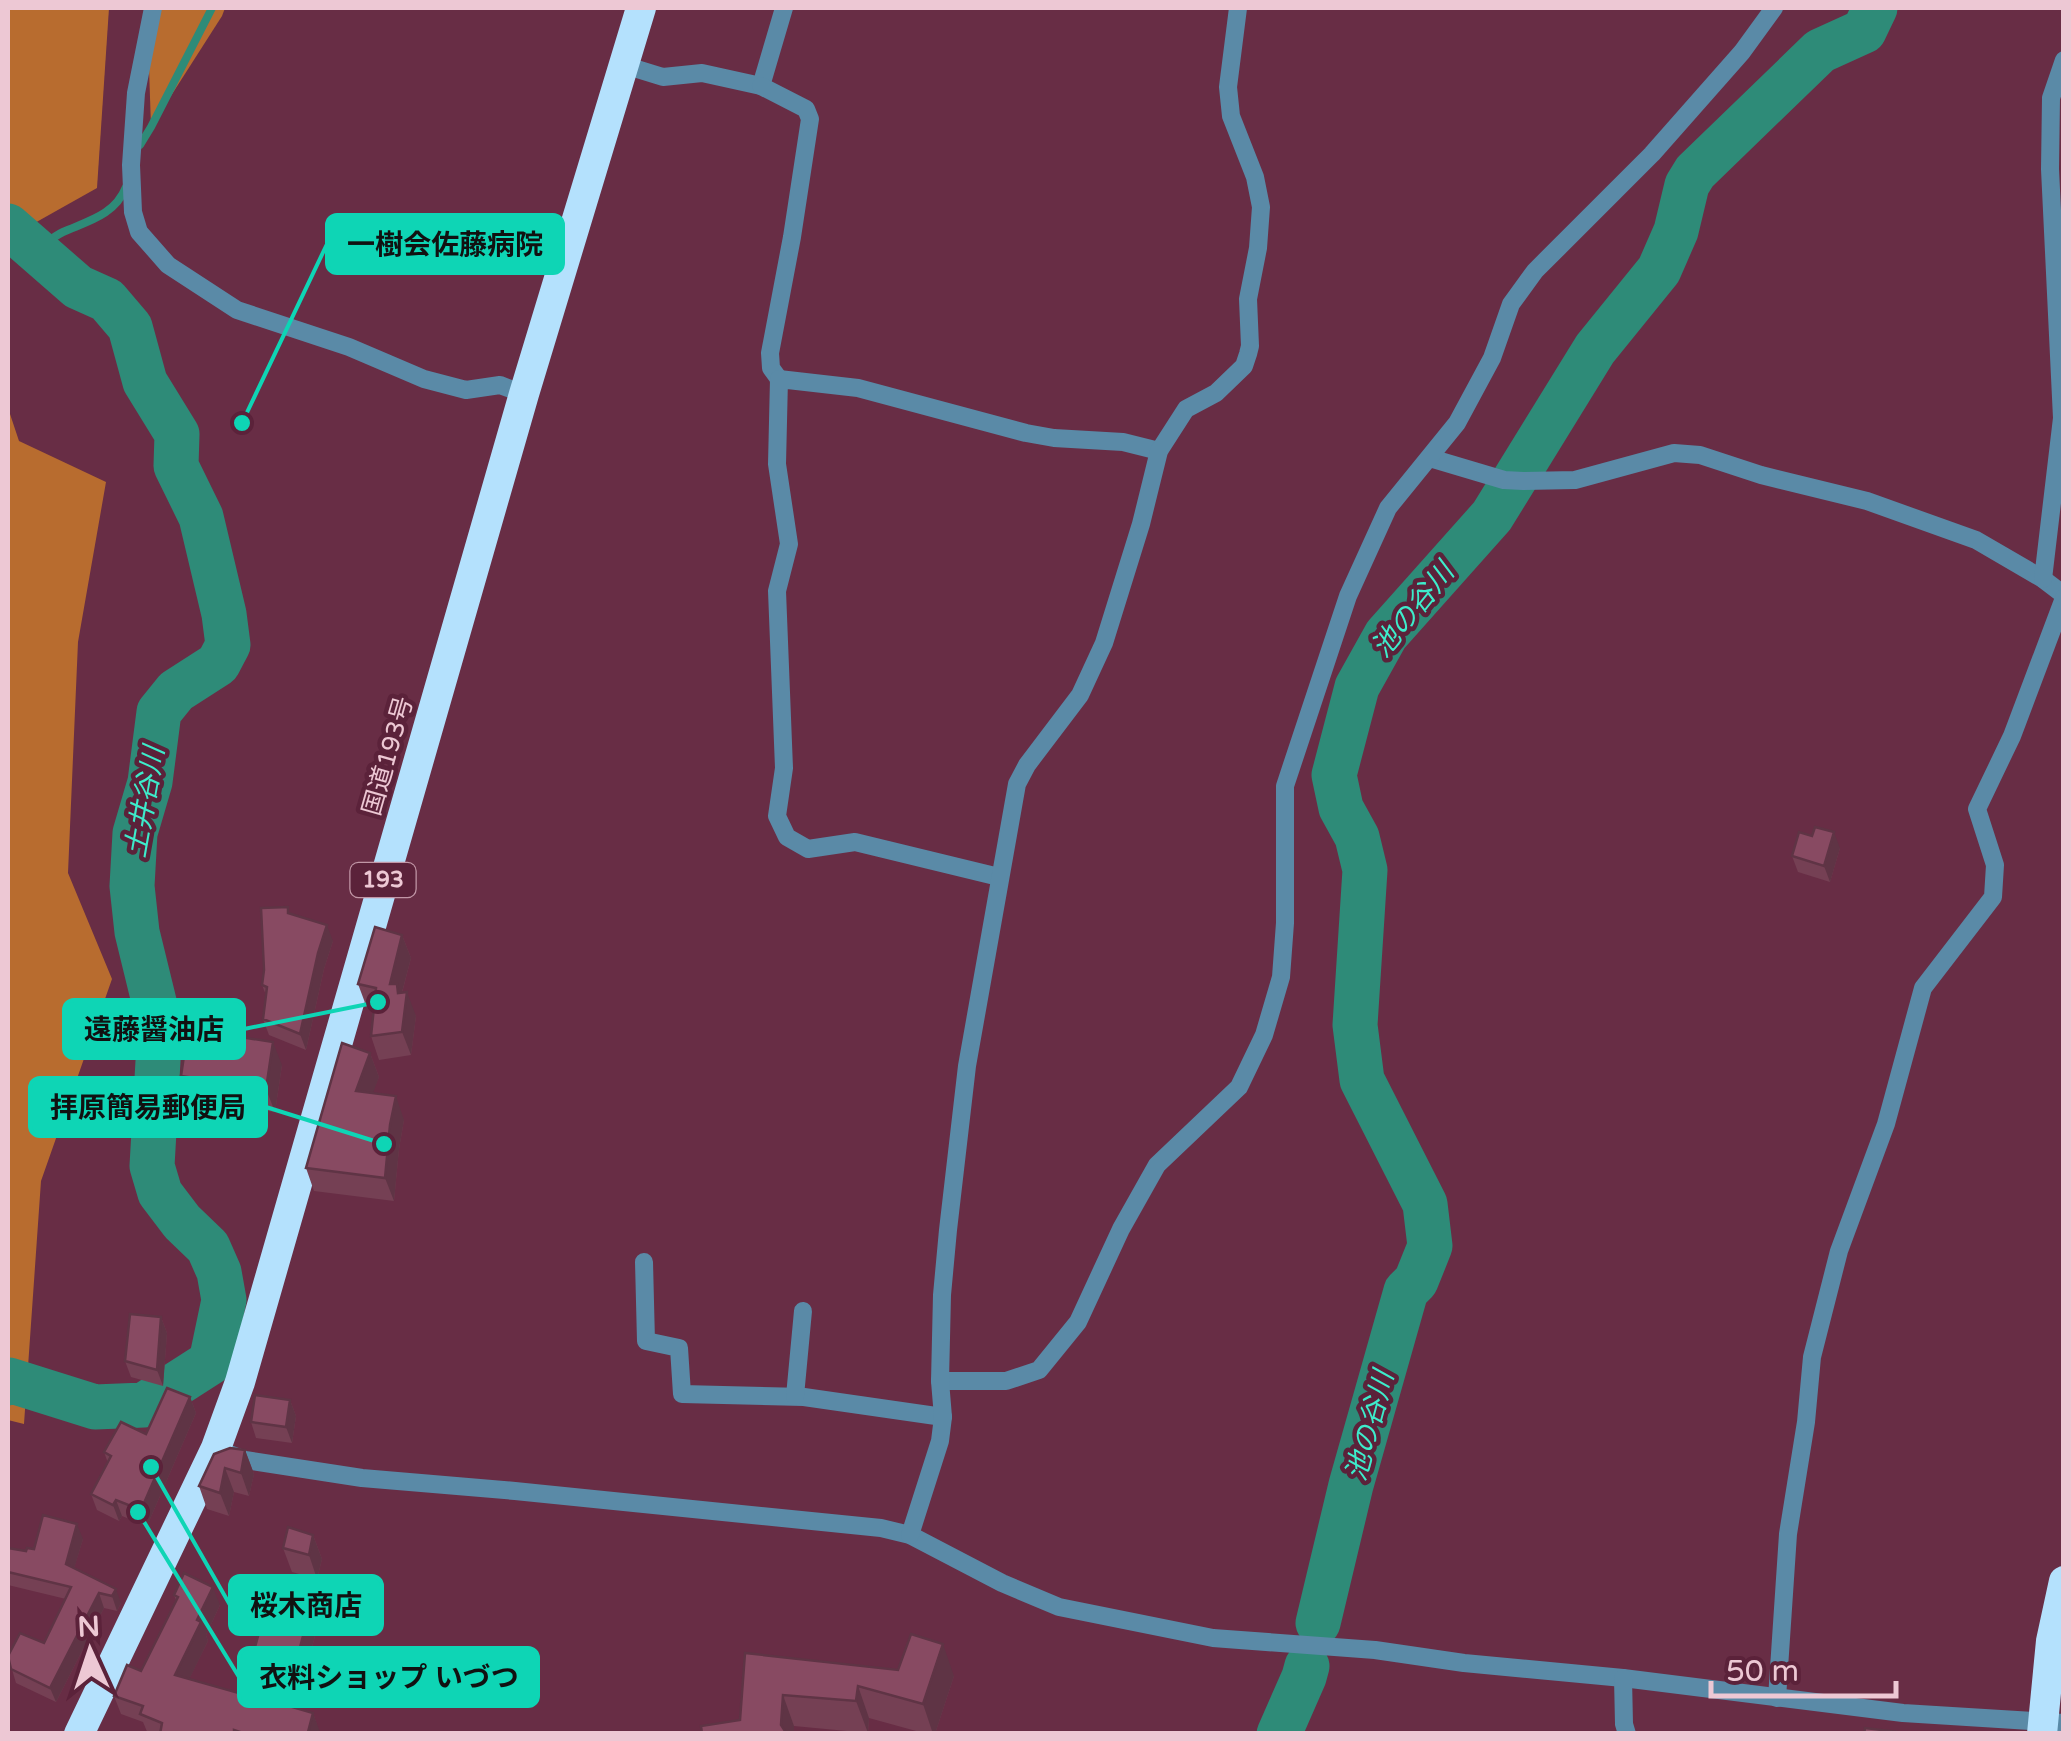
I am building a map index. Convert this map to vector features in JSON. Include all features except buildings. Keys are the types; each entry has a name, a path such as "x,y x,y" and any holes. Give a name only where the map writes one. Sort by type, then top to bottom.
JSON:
{"highway":[{"name":"国道193号","path":"79,1734 216,1448 240,1382 524,394 641,8"},
{"path":"2050,1726 2051,1641 2064,1581"}],"street":[{"path":"152,8 136,93 130,165 138,232 168,265 237,310 424,379 466,390 500,386 524,394"},
{"path":"761,86 784,8"},
{"path":"910,1536 940,1441 942,1295 948,1230 968,1066 1017,784 1080,695 1104,643 1159,450 1186,409 1216,392 1244,366 1250,346 1248,299 1261,208 1255,177 1231,116 1228,87 1238,8"},
{"path":"940,1380 1006,1381 1039,1370 1078,1322 1156,1165 1240,1086 1264,1035 1281,976 1285,786 1356,578 1388,508 1458,423 1492,358 1510,304 1535,270 1652,154 1742,52 1774,8"},
{"path":"2044,579 2062,418 2050,168 2051,98 2064,60"},
{"path":"624,65 663,77 702,73 761,86 806,109 810,119 770,353 770,368 779,380 777,464 789,544 777,591 784,768 777,816 787,837 808,849 855,842 999,877"},
{"path":"779,380 858,388 1026,433 1124,442 1159,450"},
{"path":"1430,458 1514,480 1575,480 1674,454 1700,455 1761,475 1867,501 1976,540 2044,579 2064,597 2012,736 1977,809 1995,864 1992,897 1923,988 1886,1124 1839,1252 1812,1356 1788,1534 1777,1698"},
{"path":"644,1262 646,1342 679,1348 682,1394 795,1396 943,1417"},
{"path":"795,1396 803,1312"},
{"path":"216,1448 245,1460 362,1478 881,1528 910,1536 1002,1584 1058,1607 1214,1638 1375,1650 1903,1713 2050,1726"},
{"path":"1623,1678 1627,1734"}],"shaded area":[{"path":"8,8 109,8 97,188 8,238"},
{"path":"147,8 225,8 151,127"},
{"path":"8,408 19,441 106,482 78,642 68,873 112,979 41,1181 24,1424 8,1420"}],"waterway":[{"path":"140,145 212,8"},
{"name":"池の谷川","path":"1318,1623 1351,1485 1406,1291 1416,1281 1430,1246 1425,1204 1362,1080 1355,1025 1365,870 1357,837 1341,808 1334,775 1357,687 1386,635 1492,516 1595,349 1659,270 1676,231 1687,185 1695,172 1820,51 1864,31 1875,8"},
{"path":"37,250 108,211 126,187"},
{"name":"土井谷川","path":"8,226 78,287 107,300 130,327 145,382 177,434 176,466 201,517 228,645 218,664 176,691 159,712 150,782 135,833 132,886 137,932 160,1026 152,1166 160,1193 208,1247 219,1272 224,1300 211,1362 144,1405 95,1407 9,1380 8,1383"},
{"name":"池の谷川","path":"1279,1734 1307,1666"}],"place":[{"name":"一樹会佐藤病院","path":"242,423"},
{"name":"遠藤醤油店","path":"378,1002"},
{"name":"拝原簡易郵便局","path":"384,1144"},
{"name":"桜木商店","path":"151,1467"},
{"name":"衣料ショップ いづつ","path":"138,1512"}]}
